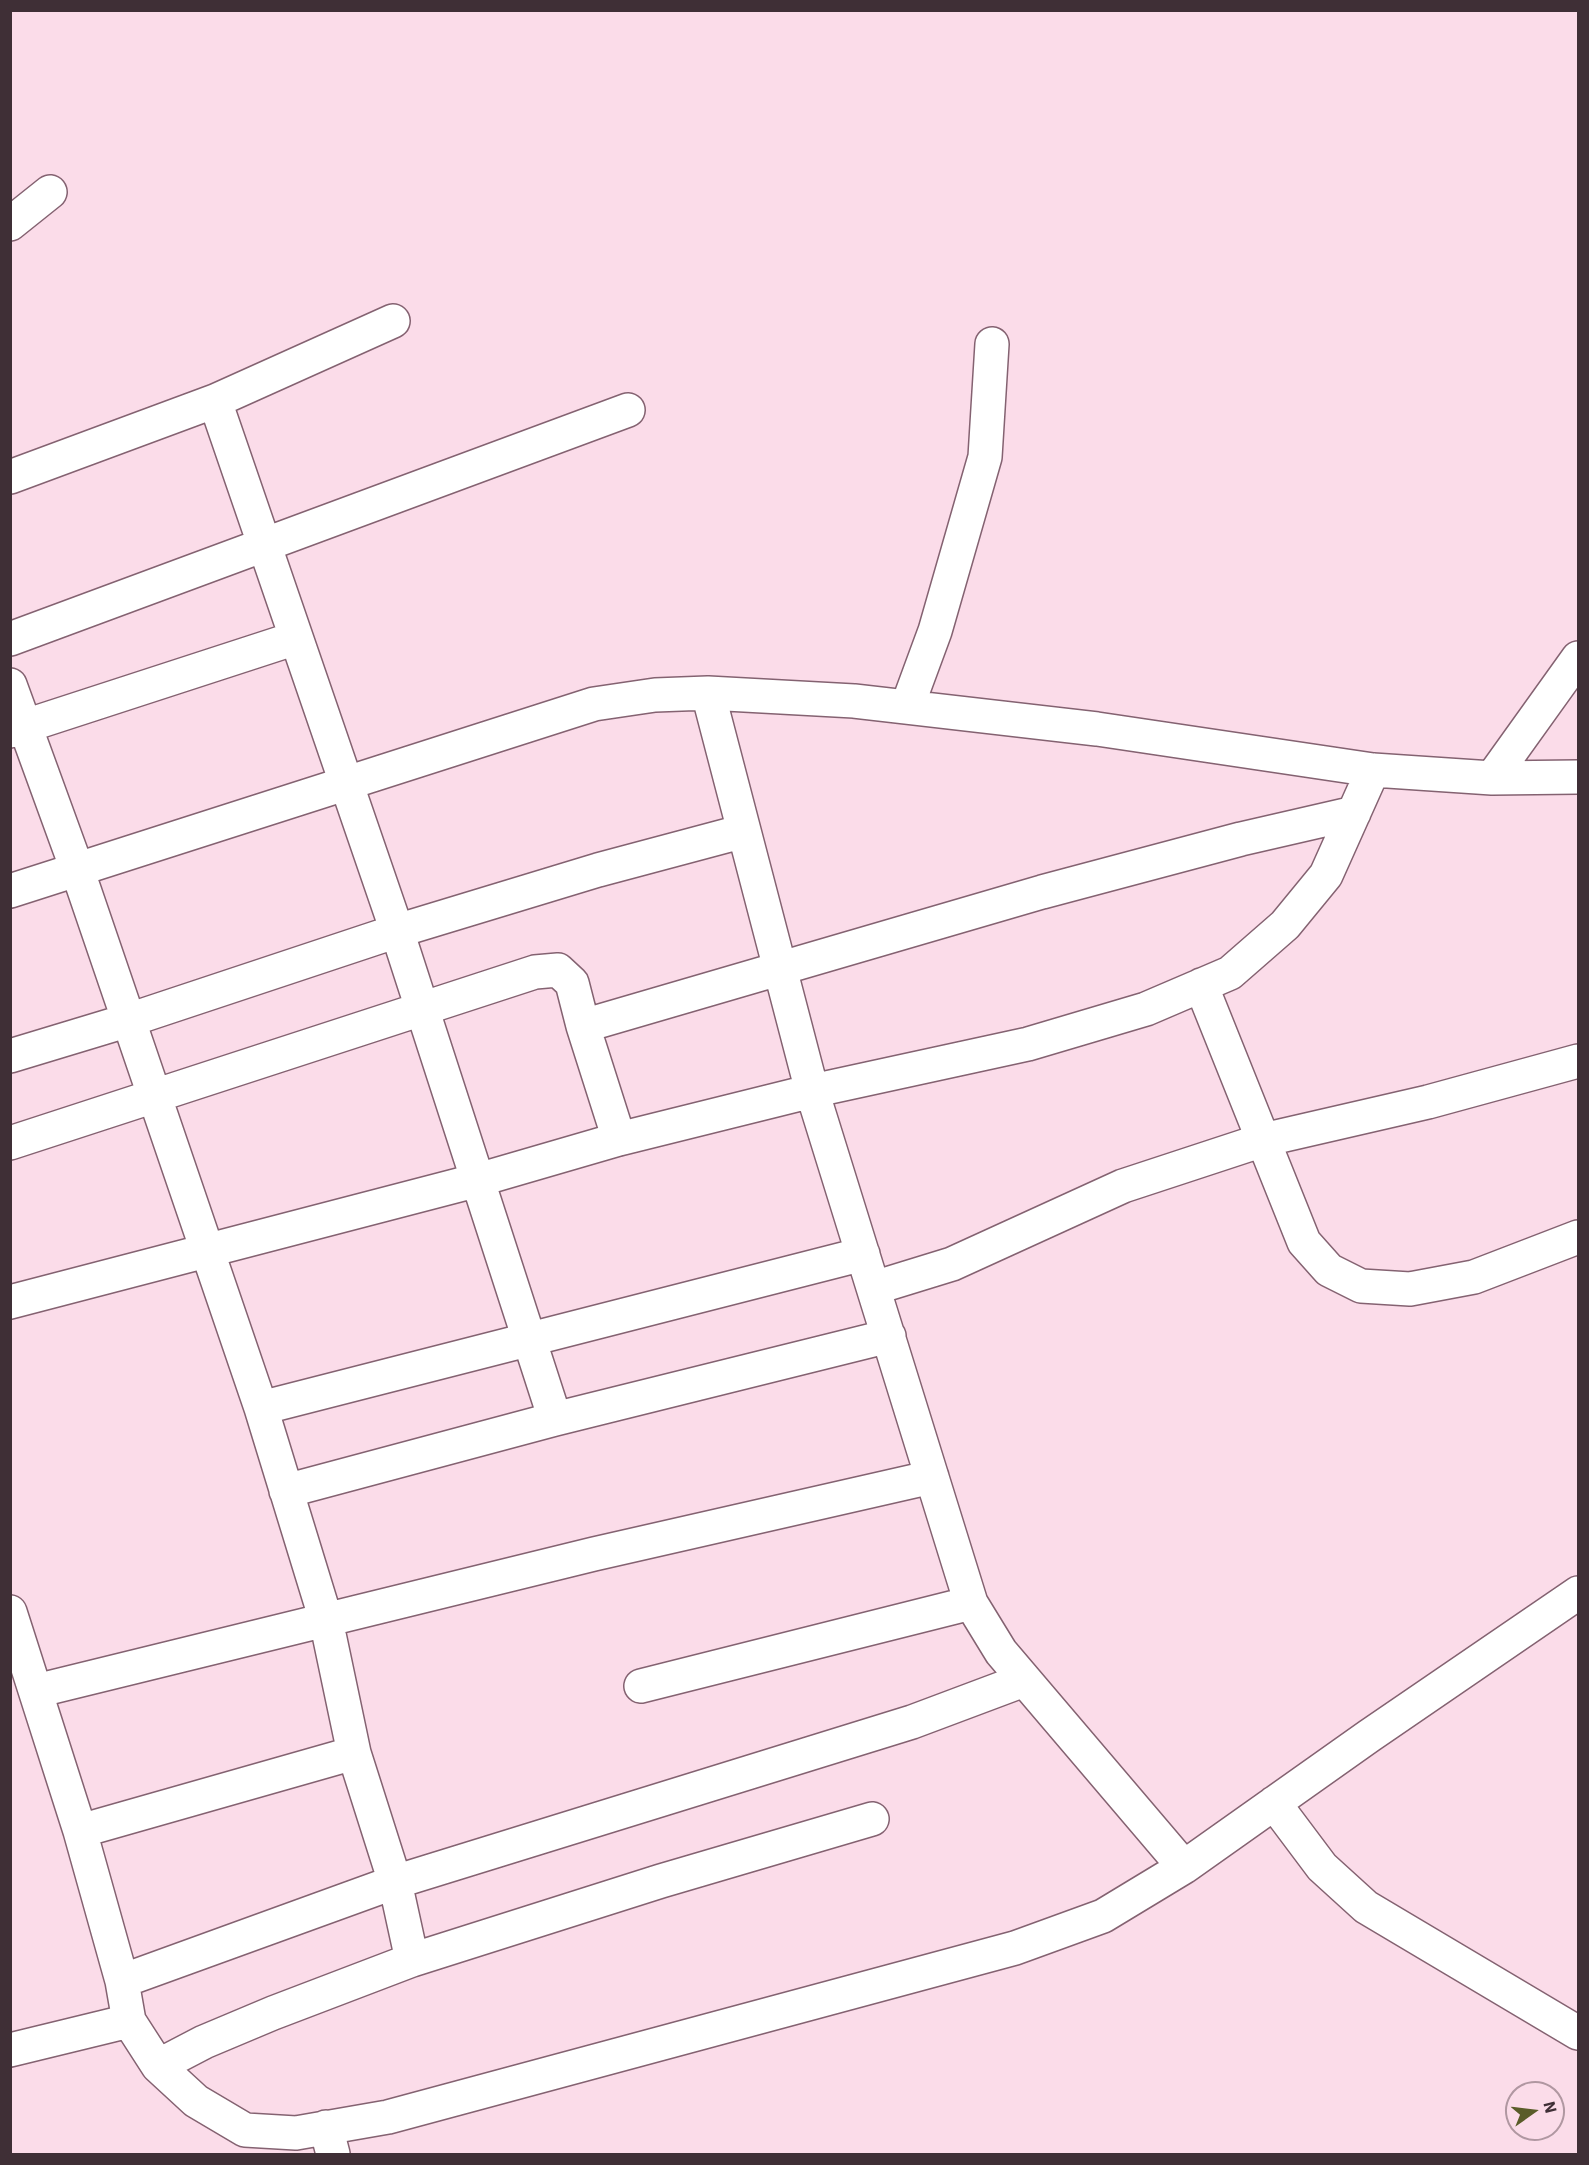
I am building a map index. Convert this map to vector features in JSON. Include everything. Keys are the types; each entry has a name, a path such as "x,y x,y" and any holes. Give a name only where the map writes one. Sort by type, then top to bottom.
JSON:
{"street":[{"path":"10,224 50,192"},
{"path":"10,477 215,401 393,321"},
{"path":"907,707 935,631 985,457 992,344"},
{"path":"215,401 397,931 555,1419"},
{"path":"10,639 628,410"},
{"path":"18,729 296,638"},
{"path":"1492,778 1578,658"},
{"path":"10,685 18,729 77,869 261,1408 326,1620 354,1753 395,1882 412,1960"},
{"path":"708,693 812,1091 971,1603 1001,1653 1184,1867"},
{"path":"10,891 594,704 655,695 708,693 854,701 1097,729 1373,770 1492,778 1578,777"},
{"path":"10,1302 206,1249 478,1180 619,1139 812,1091 1028,1044 1146,1009 1230,973 1285,925 1326,875 1373,770"},
{"path":"583,1026 1042,892 1241,839 1353,813"},
{"path":"10,1056 129,1020 397,931 598,870 744,831"},
{"path":"10,1143 535,972 558,970 572,983 583,1026 619,1139"},
{"path":"1201,985 1304,1242 1329,1270 1361,1286 1410,1289 1474,1277 1578,1237"},
{"path":"874,1288 952,1264 1122,1186 1263,1140 1428,1102 1578,1061"},
{"path":"261,1408 863,1254"},
{"path":"286,1491 555,1419 889,1336"},
{"path":"36,1691 594,1554 932,1477"},
{"path":"10,1612 80,1831 122,1981 129,2020 158,2066 196,2101 245,2130 296,2133 330,2141 388,2117 1015,1948 1103,1916 1184,1867 1578,1593"},
{"path":"641,1686 971,1603"},
{"path":"122,1981 395,1882 912,1722 1024,1680"},
{"path":"80,1831 354,1753"},
{"path":"1274,1803 1322,1867 1366,1907 1578,2033"},
{"path":"158,2066 204,2042 273,2013 412,1960 661,1881 872,1820"},
{"path":"10,2049 129,2020"}]}
